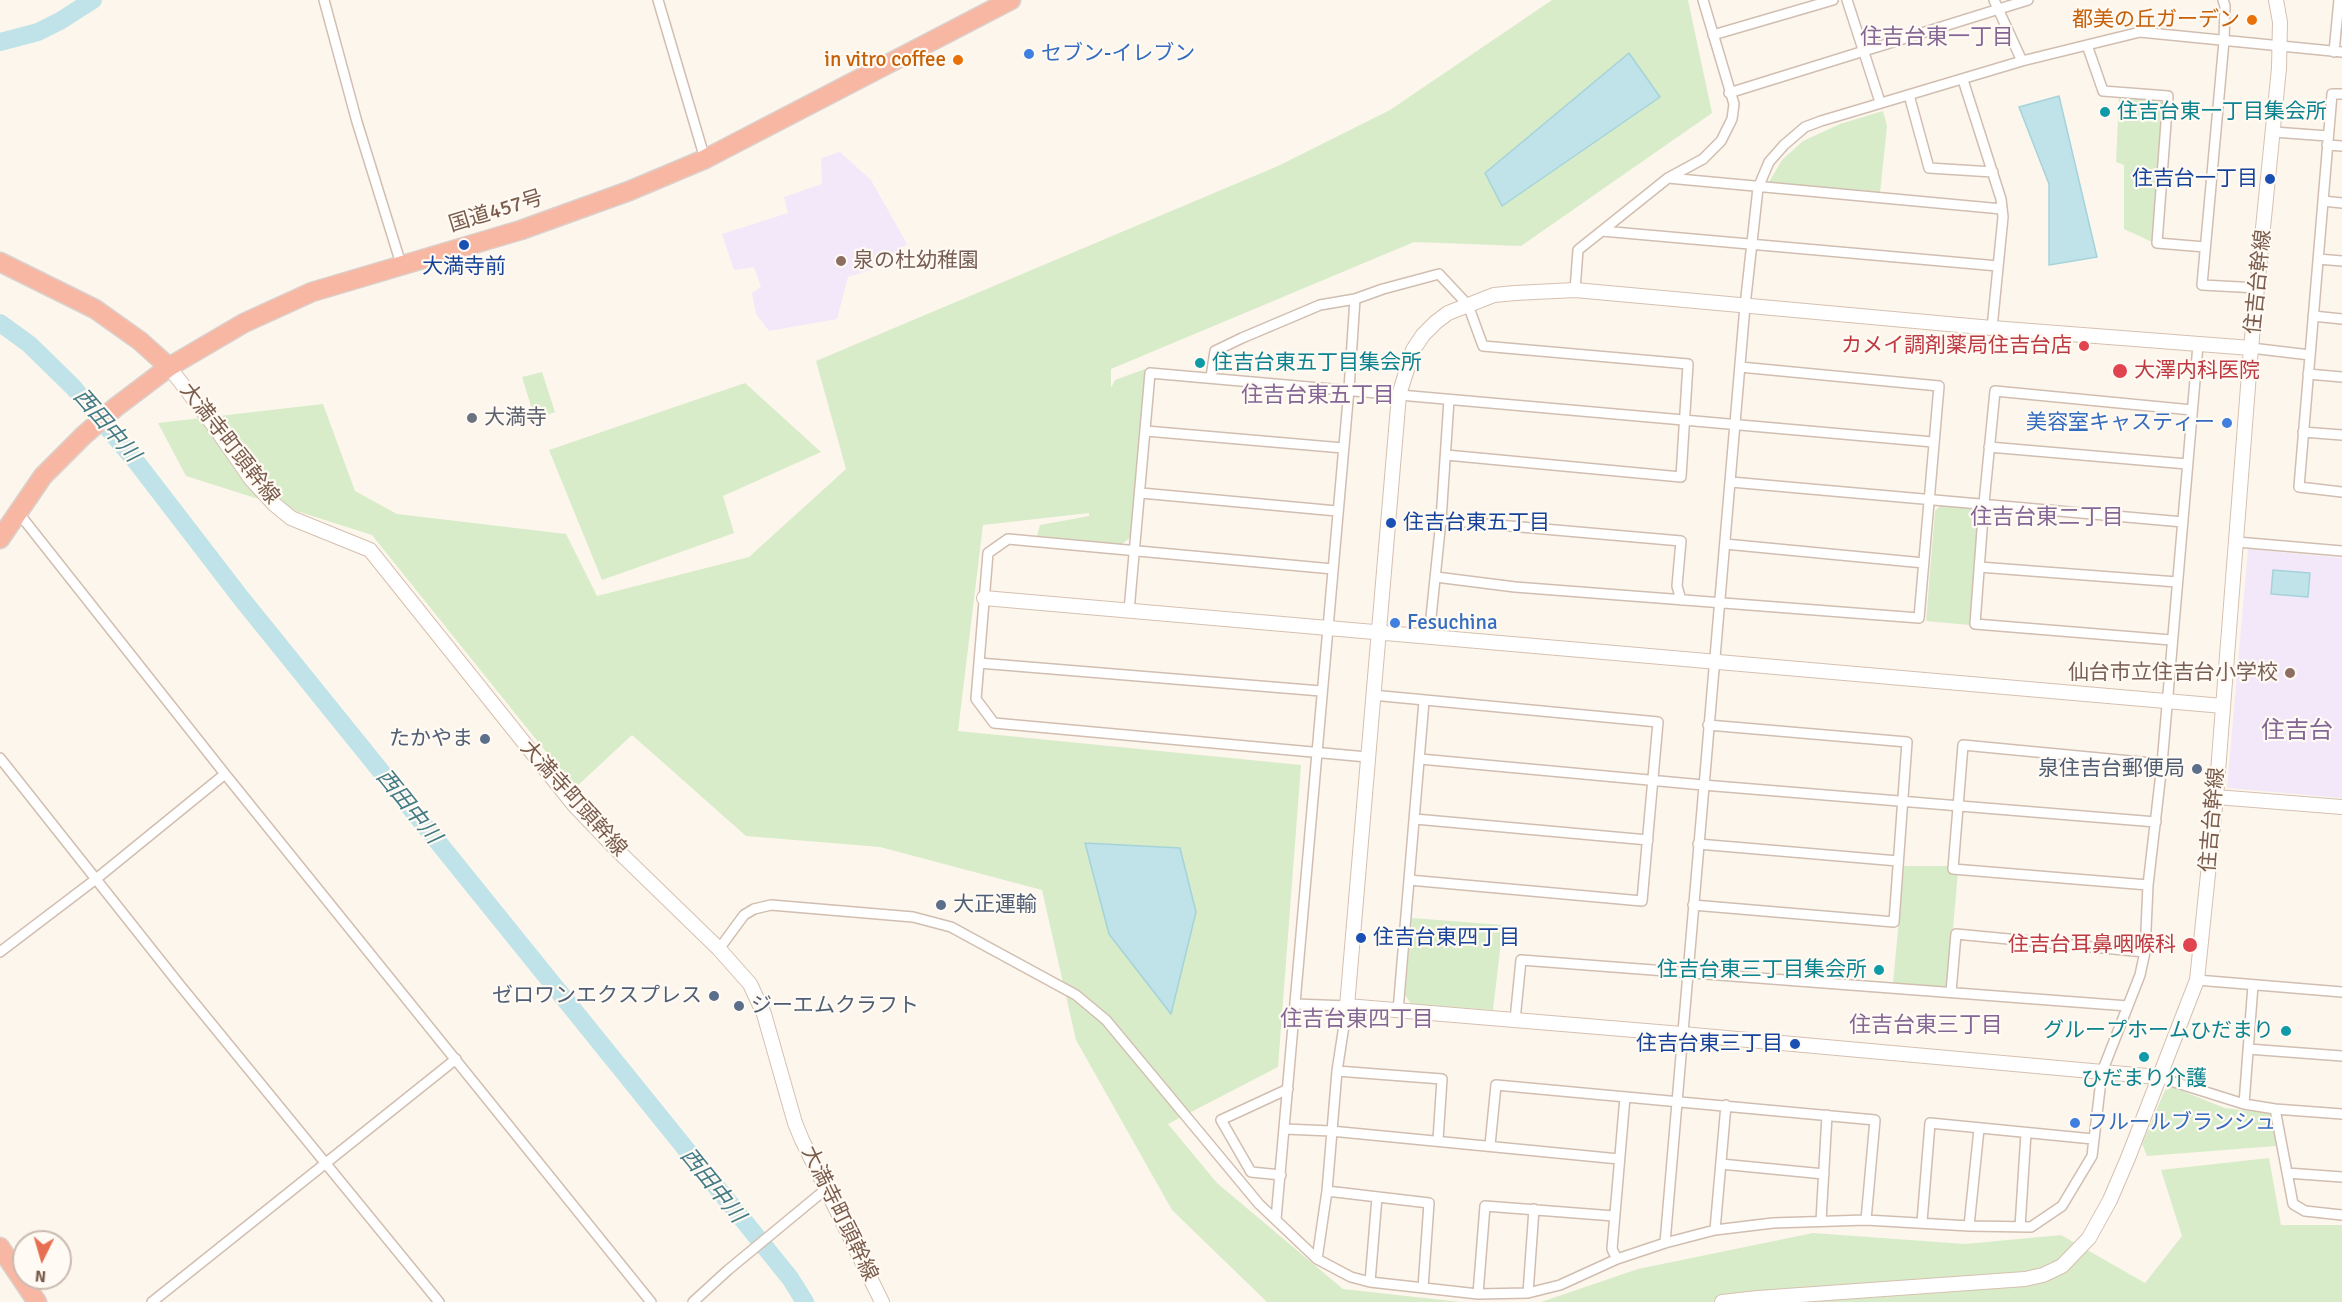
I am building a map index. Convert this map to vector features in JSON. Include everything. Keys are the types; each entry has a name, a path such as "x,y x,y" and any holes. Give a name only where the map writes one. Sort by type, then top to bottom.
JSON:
{"highway":[{"name":"国道457号","path":"0,538 43,476 83,436 116,407 169,367 244,323 312,292 521,230 705,159 986,9 1011,0"},
{"path":"0,262 95,309 140,341 169,367"},
{"path":"0,1247 37,1302"}],"street":[{"path":"324,0 357,122 401,264"},
{"path":"658,0 705,159"},
{"path":"1575,290 1578,250 1668,178 1703,159 1720,141 1734,111 1703,0"},
{"path":"1713,35 1833,0"},
{"path":"1847,0 1880,102"},
{"path":"1729,93 1863,51 1996,4 2028,0"},
{"path":"2223,0 2226,6 2224,41 2202,285 2259,288"},
{"name":"住吉台幹線","path":"1722,1302 2025,1279 2043,1275 2062,1266 2089,1238 2110,1200 2197,981 2216,797 2252,348 2274,132 2280,45 2280,22 2276,0"},
{"path":"1665,1243 1702,785 1745,306 1758,188 1770,162 1784,145 1804,127 1880,102 1963,80 2022,61 2140,32 2338,52 2339,0"},
{"path":"1996,4 2022,61"},
{"path":"2087,45 2103,91 2168,96 2157,243 2205,247"},
{"path":"1963,80 1993,172 2002,209 1992,328"},
{"path":"2342,94 2332,94 2299,488 2342,492"},
{"path":"1908,95 1929,168 1993,172"},
{"path":"2274,132 2328,141 2342,146"},
{"path":"1668,178 2002,209"},
{"path":"2323,201 2342,203"},
{"path":"1602,231 1998,266"},
{"path":"2318,259 2342,261"},
{"path":"1211,377 1215,351 1320,305 1355,299 1439,274 1468,305 1483,346 1689,364 1681,477 1446,455"},
{"path":"1317,1259 1337,1071 1347,1006 1399,395 1413,350 1436,322 1448,314 1494,295 1575,290 1992,328 2252,348 2310,355"},
{"path":"1276,1219 1349,390 1355,299"},
{"path":"2313,316 2342,318"},
{"path":"719,949 744,915 754,909 771,905 913,917 951,927 1076,995 1106,1020 1240,1183 1276,1219 1317,1259 1351,1277 1370,1282 1478,1294 1528,1293 1578,1278 1617,1259 1715,1230 1821,1221 1866,1220 2031,1227 2062,1206 2092,1156 2102,1072 2140,975 2145,952 2148,885 2162,764 2198,345"},
{"name":"大満寺町頭幹線","path":"169,367 251,479 274,504 291,518 370,550 574,806 719,949 750,984 764,1014 795,1123 882,1302"},
{"path":"1436,577 1515,587 1919,618 1939,386 1740,367"},
{"path":"1129,611 1150,373 1933,442"},
{"path":"2308,374 2342,377"},
{"path":"2171,640 1975,624 1989,447 1995,391 2192,410"},
{"path":"1429,637 1442,520 1449,400"},
{"path":"1146,431 1343,448"},
{"path":"2303,432 2342,435"},
{"path":"1989,447 2187,464"},
{"path":"1731,482 2183,522"},
{"path":"1141,494 1337,511"},
{"path":"17,511 225,774 651,1302"},
{"path":"1442,520 1681,541 1677,586 1681,600"},
{"path":"1333,569 1008,539 988,553 975,699 994,723 1367,756"},
{"path":"2238,542 2342,551"},
{"path":"1725,544 1924,563"},
{"path":"1979,567 2177,582"},
{"path":"984,598 2223,706"},
{"path":"979,663 1321,692"},
{"path":"1372,695 1658,722 1642,901 1410,880"},
{"path":"1398,1011 1424,701"},
{"path":"1693,905 1894,922 1908,742 1708,725"},
{"path":"2148,885 1953,869 1956,806 1963,746 2162,764"},
{"path":"0,758 179,984 439,1302"},
{"path":"1420,759 1702,785 2156,822"},
{"path":"0,952 96,879 225,774"},
{"path":"2216,797 2342,807"},
{"path":"1415,819 1648,840"},
{"path":"1698,844 1898,861"},
{"path":"1951,992 1956,934 2145,952"},
{"path":"1515,1020 1521,960 2128,1006"},
{"path":"2197,981 2342,992"},
{"path":"2244,1104 2253,985"},
{"path":"1295,1004 1347,1006 1682,1034 2158,1077 2244,1104 2274,1109 2342,1114"},
{"path":"2248,1049 2342,1056"},
{"path":"152,1302 456,1059"},
{"path":"1337,1071 1442,1079 1438,1140"},
{"path":"1490,1145 1496,1085 1875,1120 1866,1220"},
{"path":"1281,1175 1251,1172 1221,1120 1288,1089"},
{"path":"1617,1259 1612,1249 1625,1097"},
{"path":"1715,1230 1726,1105"},
{"path":"2274,1109 2291,1199 2297,1208 2305,1211 2342,1215"},
{"path":"1821,1221 1827,1115"},
{"path":"1922,1222 1930,1123 2093,1139"},
{"path":"1285,1129 1438,1140 1619,1159"},
{"path":"1969,1226 1979,1129"},
{"path":"2020,1227 2026,1132"},
{"path":"1721,1164 1824,1174"},
{"path":"2287,1173 2342,1177"},
{"path":"693,1302 826,1189"},
{"path":"1326,1191 1429,1203 1423,1288"},
{"path":"1370,1282 1377,1197"},
{"path":"1478,1294 1485,1206 1614,1216"},
{"path":"1528,1293 1534,1209"}],"shaded area":[{"path":"840,152 871,180 907,244 873,269 848,277 837,319 769,331 756,314 752,293 761,287 754,267 734,270 722,234 788,213 784,197 822,184 821,158"},
{"name":"仙台市立住吉台小学校","path":"2248,549 2342,558 2342,798 2227,788"}],"green space":[{"path":"1552,0 1688,0 1712,113 1521,246 1414,242 1111,369 1111,388 1115,380 1148,368 1132,536 1122,544 1037,536 1040,525 1089,516 1089,513 983,525 958,731 1301,765 1278,1067 1168,1124 1217,1183 1343,1289 1461,1302 1267,1302 1172,1210 1076,1040 1042,890 880,847 746,836 632,735 575,788 372,535 186,476 158,423 323,404 355,491 397,514 566,534 597,596 749,557 846,469 816,361 1278,166 1390,110"},
{"path":"2119,97 2161,101 2163,108 2152,242 2124,229 2124,165 2116,162"},
{"path":"1883,111 1887,126 1880,193 1769,182 1782,160 1803,141 1840,124"},
{"path":"542,372 555,412 535,419 522,377"},
{"path":"745,383 821,452 723,496 734,533 602,580 549,450"},
{"path":"1940,506 1973,508 1979,513 1969,625 1926,621 1935,511"},
{"path":"1904,866 1947,866 1950,871 1958,872 1948,984 1942,988 1893,983"},
{"path":"1412,918 1503,925 1493,1010 1411,1004 1405,995"},
{"path":"2172,1087 2225,1108 2271,1114 2276,1146 2147,1156 2142,1144 2165,1090"},
{"path":"2269,1158 2281,1225 2342,1225 2342,1302 1541,1302 1638,1269 1813,1233 1965,1244 2061,1235 2145,1283 2182,1236 2161,1170"}],"water":[{"path":"1629,53 1660,97 1502,206 1485,173"},
{"path":"2059,96 2097,257 2049,265 2049,184 2019,107"},
{"path":"2273,570 2310,573 2308,597 2271,594"},
{"path":"1085,843 1180,848 1196,912 1171,1014 1109,934"}],"waterway":[{"path":"0,42 38,32 93,0"},
{"name":"西田中川","path":"0,323 29,344 73,387 138,464 241,598 790,1278 805,1302"}],"place":[{"name":"都美の丘ガーデン","path":"2252,20"},
{"name":"セブン-イレブン","path":"1029,54"},
{"name":"in vitro coffee","path":"958,60"},
{"name":"住吉台東一丁目集会所","path":"2105,112"},
{"name":"住吉台一丁目","path":"2270,179"},
{"name":"大満寺前","path":"464,245"},
{"name":"泉の杜幼稚園","path":"841,261"},
{"name":"カメイ調剤薬局住吉台店","path":"2084,346"},
{"name":"住吉台東五丁目集会所","path":"1200,363"},
{"name":"大澤内科医院","path":"2120,371"},
{"name":"大満寺","path":"472,418"},
{"name":"美容室キャスティー","path":"2227,423"},
{"name":"住吉台東五丁目","path":"1391,523"},
{"name":"Fesuchina","path":"1395,623"},
{"name":"仙台市立住吉台小学校","path":"2290,673"},
{"name":"たかやま","path":"485,739"},
{"name":"泉住吉台郵便局","path":"2197,769"},
{"name":"大正運輸","path":"941,905"},
{"name":"住吉台東四丁目","path":"1361,938"},
{"name":"住吉台耳鼻咽喉科","path":"2190,945"},
{"name":"住吉台東三丁目集会所","path":"1879,970"},
{"name":"ゼロワンエクスプレス","path":"714,996"},
{"name":"ジーエムクラフト","path":"739,1006"},
{"name":"グループホームひだまり","path":"2286,1031"},
{"name":"住吉台東三丁目","path":"1795,1044"},
{"name":"ひだまり介護","path":"2144,1057"},
{"name":"フルールブランシュ","path":"2075,1123"}],"district":[{"name":"住吉台東一丁目","path":"1937,38"},
{"name":"住吉台東五丁目","path":"1318,396"},
{"name":"住吉台東二丁目","path":"2047,518"},
{"name":"住吉台","path":"2297,732"},
{"name":"住吉台東四丁目","path":"1357,1020"},
{"name":"住吉台東三丁目","path":"1926,1026"}]}
